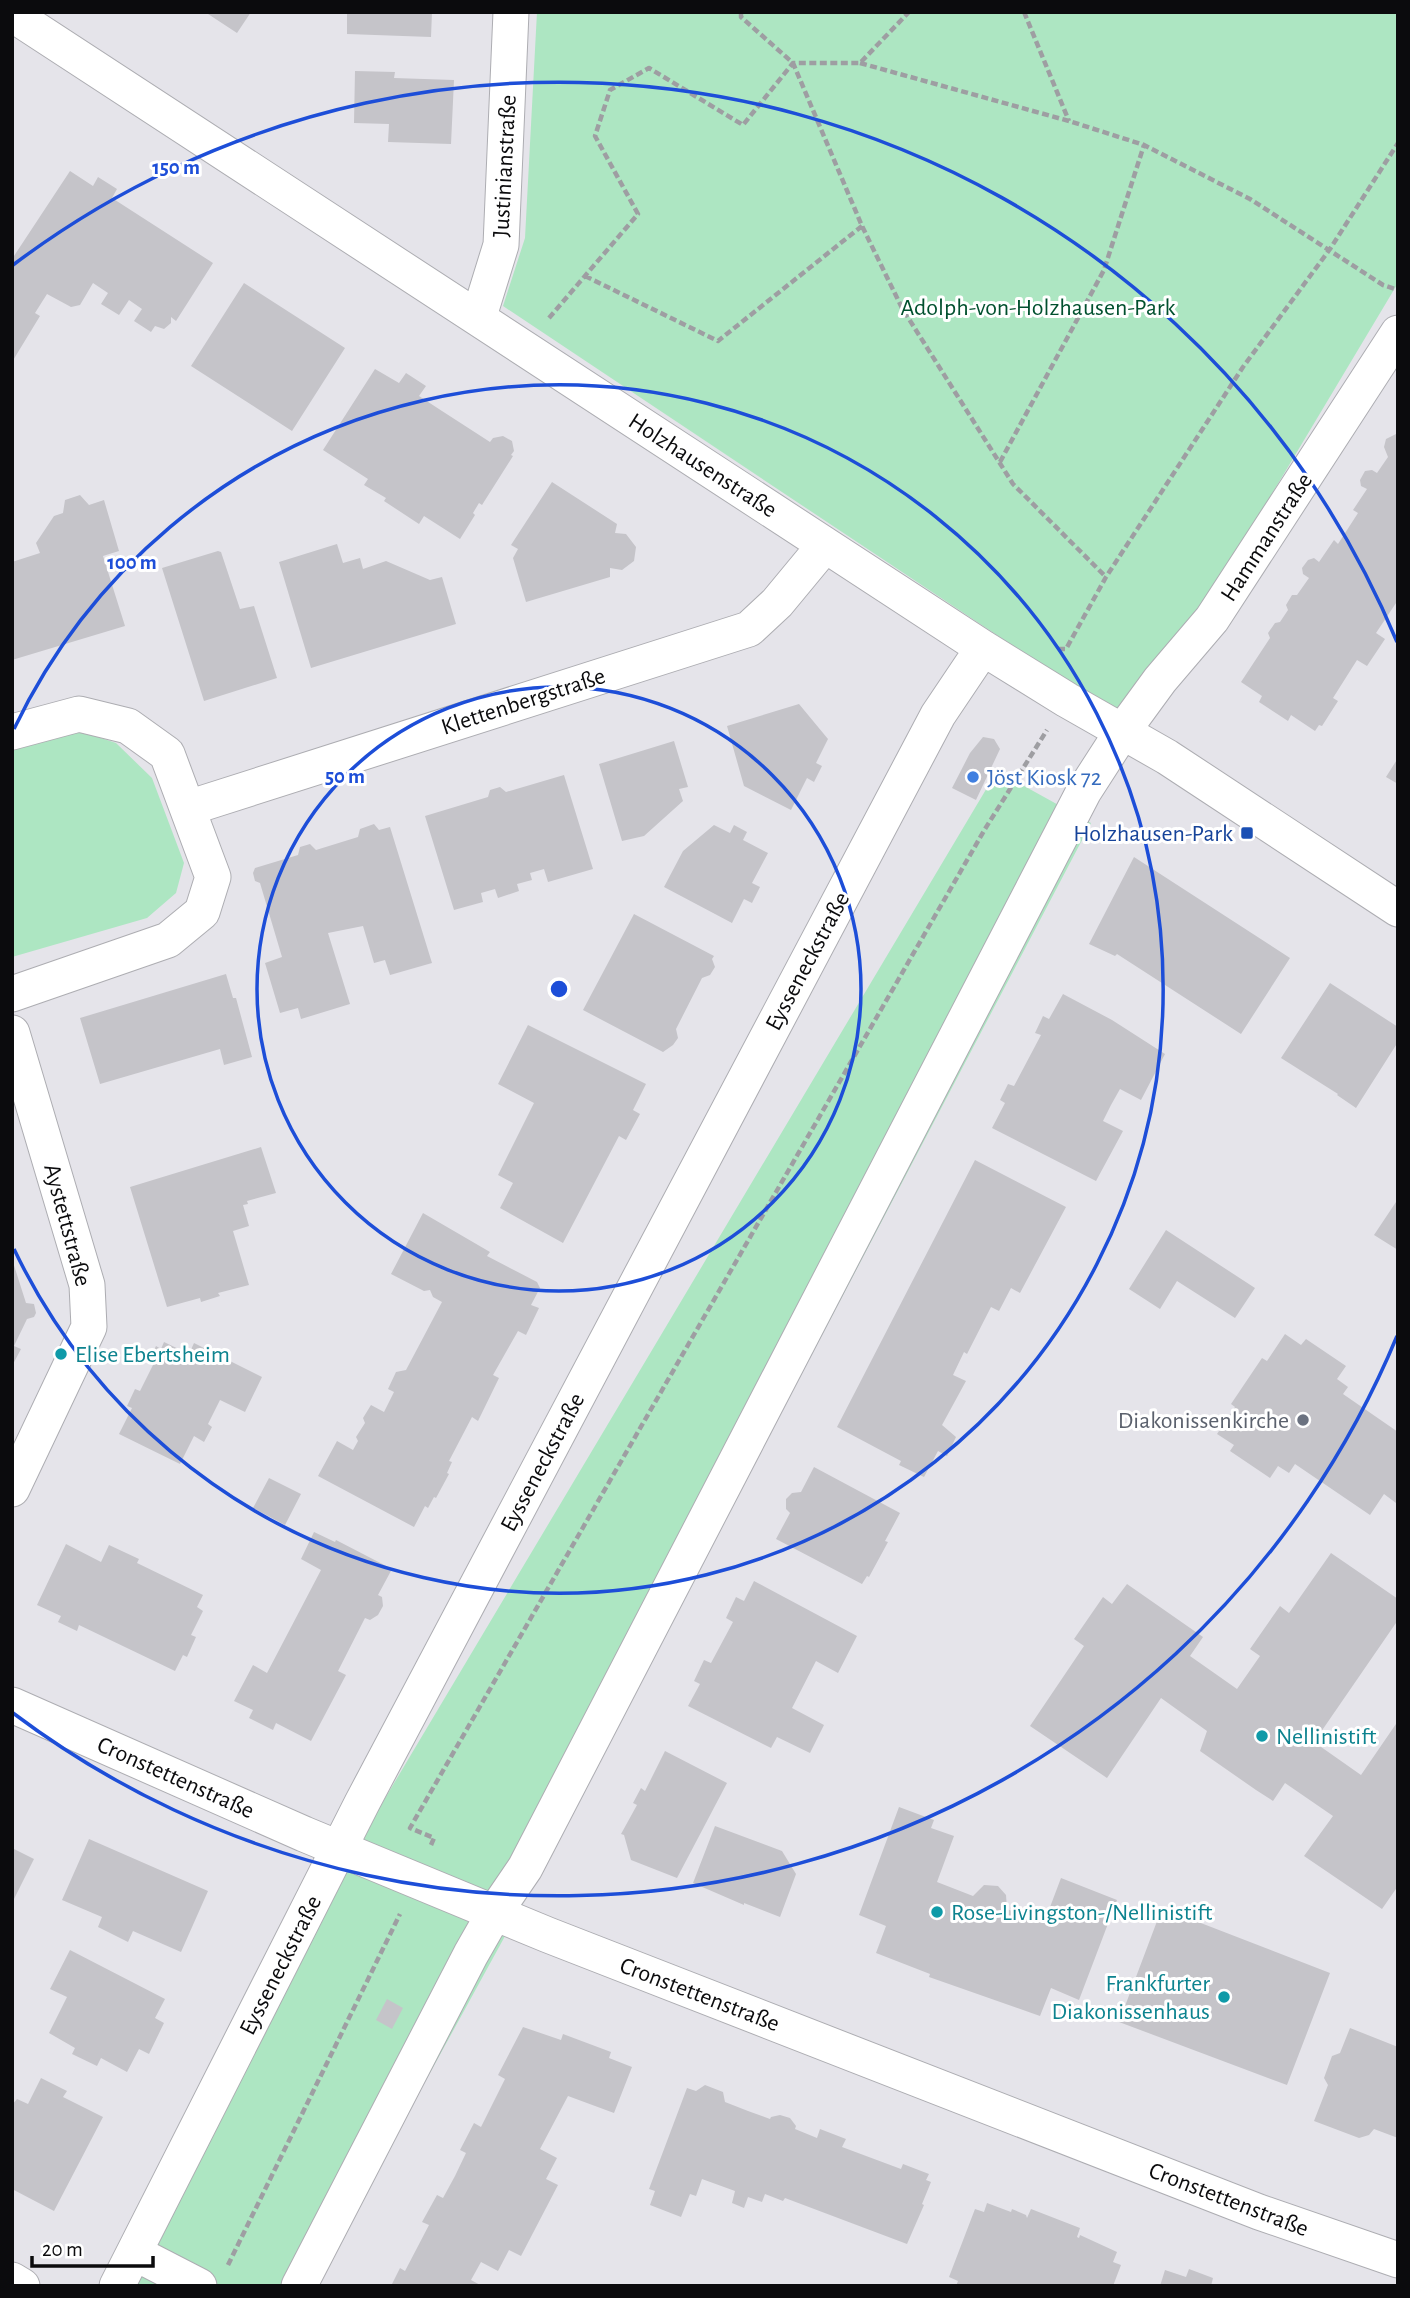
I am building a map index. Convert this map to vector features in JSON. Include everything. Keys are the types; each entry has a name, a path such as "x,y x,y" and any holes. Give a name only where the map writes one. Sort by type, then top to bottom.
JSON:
{"street":[{"name":"Justinianstraße","path":"479,316 501,245 511,12"},
{"name":"Holzhausenstraße","path":"12,14 479,316 983,648 1167,757 1398,909"},
{"name":"Hammanstraße","path":"1122,732 1160,680 1212,620 1398,333"},
{"name":"Klettenbergstraße","path":"188,808 749,629 777,603 825,545"},
{"name":"Eysseneckstraße","path":"117,2286 339,1848 938,715 983,648"},
{"path":"12,732 79,714 128,726 167,754 213,877 202,912 168,940 12,994"},
{"path":"299,2286 495,1913 525,1868 1084,791 1122,732"},
{"name":"Aystettstraße","path":"12,1033 88,1285 89,1327 12,1489"},
{"name":"Cronstettenstraße","path":"12,1704 339,1848 495,1913 1259,2212 1398,2260"},
{"path":"135,2253 211,2280"},
{"path":"12,2280 22,2286"}],"path":[{"path":"741,12 741,17 793,63 862,226 902,308 1013,484 1106,577"},
{"path":"860,63 909,12"},
{"path":"1024,12 1069,121"},
{"path":"793,63 860,63 1069,121 1144,145 1250,199 1384,285 1398,290"},
{"path":"547,320 638,214 595,136 610,90 649,68 743,125 793,63"},
{"path":"1052,649 1066,649 1106,577 1243,367 1329,249 1398,143"},
{"path":"1000,463 1104,270 1144,145"},
{"path":"585,276 718,341 862,226"},
{"path":"211,2280 417,1880 434,1838 410,1828 985,829 1067,700"}],"green space":[{"name":"Adolph-von-Holzhausen-Park","path":"537,12 1398,12 1398,283 1133,726 503,306 525,238"},
{"path":"74,729 116,743 152,778 184,863 176,893 147,918 12,957 12,748"},
{"path":"997,771 1091,823 532,1887 313,2286 135,2286 356,1847"}],"building":[{"path":"205,12 251,12 237,33"},
{"path":"347,12 432,12 431,37 347,34"},
{"path":"355,71 395,72 394,78 454,80 451,144 388,142 389,124 354,123"},
{"path":"70,171 93,186 98,177 117,189 112,198 213,263 176,321 171,317 171,323 164,329 155,326 151,332 134,321 142,309 129,300 119,315 101,304 108,293 93,283 80,305 71,307 47,294 35,313 40,316 12,362 12,259"},
{"path":"244,283 345,348 292,431 191,366"},
{"path":"375,369 399,383 406,373 426,386 419,396 490,442 493,438 503,436 512,441 513,456 482,505 479,503 460,539 424,516 419,524 384,501 386,498 364,485 368,479 323,450"},
{"path":"1398,433 1398,600 1376,633 1385,639 1367,666 1357,660 1333,698 1338,701 1322,726 1319,725 1315,731 1291,715 1288,721 1259,702 1262,696 1241,682 1270,638 1268,633 1288,610 1286,605 1292,595 1297,595 1309,578 1303,574 1302,568 1308,560 1314,558 1319,562 1334,540 1338,544 1358,513 1353,510 1367,489 1361,486 1360,480 1365,471 1372,470 1377,473 1388,457 1384,447 1386,439"},
{"path":"552,482 617,524 615,533 626,534 636,547 634,561 622,570 610,568 610,577 526,602 513,558 518,549 511,545"},
{"path":"80,495 89,505 104,500 119,551 103,556 125,626 12,660 12,562 40,553 36,543 54,516 63,513 65,500"},
{"path":"337,544 343,563 360,558 363,569 386,561 430,580 442,577 456,624 311,668 279,562"},
{"path":"221,552 240,609 254,606 277,678 204,701 162,568"},
{"path":"799,704 828,739 816,763 822,766 814,782 807,778 791,810 744,786 727,726"},
{"name":"Jöst Kiosk 72","path":"983,737 994,739 1000,749 976,800 952,788 970,753"},
{"path":"674,741 688,787 679,789 683,801 644,836 622,841 599,764"},
{"path":"1398,758 1398,784 1386,777"},
{"path":"564,775 593,869 548,882 544,869 530,873 532,880 517,884 519,891 498,898 495,889 481,893 483,902 454,910 425,816 488,797 490,790 500,787 506,792"},
{"path":"374,824 379,830 390,827 432,963 390,975 385,960 374,963 363,926 328,933 350,1004 301,1019 298,1008 280,1013 265,963 282,957 260,883 255,881 255,868 298,855 300,847 310,844 316,850 358,837 360,829"},
{"path":"714,825 730,833 734,825 747,832 743,840 768,853 752,883 760,887 752,903 744,899 732,923 664,887 683,851"},
{"path":"1134,857 1290,958 1241,1034 1117,954 1115,956 1089,944"},
{"path":"634,914 714,956 712,959 715,967 710,975 702,978 676,1029 678,1038 663,1052 583,1010"},
{"path":"226,974 233,998 236,998 252,1057 224,1065 220,1049 100,1084 80,1018"},
{"path":"1330,983 1398,1027 1398,1042 1356,1108 1281,1058"},
{"path":"1063,994 1112,1020 1165,1054 1141,1100 1120,1089 1111,1105 1103,1121 1123,1131 1096,1181 992,1128 1005,1103 1000,1100 1008,1084 1014,1086 1041,1035 1035,1033 1043,1016 1049,1019"},
{"path":"528,1025 646,1084 633,1110 640,1114 626,1140 619,1136 563,1243 500,1208 513,1183 498,1175 534,1103 498,1084"},
{"path":"261,1147 276,1193 247,1201 248,1204 243,1205 249,1226 233,1231 249,1285 218,1293 220,1296 201,1302 200,1298 167,1307 130,1187"},
{"path":"975,1160 1066,1207 1020,1293 1011,1288 999,1311 991,1307 967,1354 964,1352 953,1375 966,1381 942,1425 956,1437 947,1456 938,1451 924,1477 899,1465 901,1461 837,1427"},
{"path":"1398,1199 1398,1250 1374,1235"},
{"path":"423,1213 490,1252 487,1256 537,1282 540,1288 531,1305 539,1308 526,1335 518,1331 493,1375 499,1378 478,1421 472,1417 449,1461 452,1462 447,1473 449,1474 436,1498 434,1497 428,1508 425,1506 414,1527 318,1476 337,1441 353,1450 358,1441 356,1437 365,1423 363,1418 371,1405 384,1412 394,1392 388,1389 396,1372 406,1370 442,1302 433,1297 430,1290 424,1291 391,1274"},
{"path":"1166,1230 1255,1288 1235,1318 1177,1281 1160,1309 1129,1289"},
{"path":"12,1259 26,1303 34,1304 36,1313 34,1317 27,1319 14,1346 21,1349 12,1366"},
{"name":"Diakonissenkirche","path":"1285,1334 1301,1345 1306,1339 1346,1366 1337,1379 1348,1387 1343,1394 1398,1432 1396,1503 1384,1494 1370,1515 1295,1464 1289,1473 1278,1466 1270,1478 1230,1451 1234,1445 1217,1434 1235,1407 1231,1404 1262,1358 1267,1361"},
{"path":"164,1342 189,1354 194,1343 262,1377 245,1412 220,1400 208,1424 212,1427 204,1442 194,1436 180,1464 119,1434 132,1408 127,1406 135,1389 140,1391 154,1363 149,1360 156,1346 161,1349"},
{"path":"814,1467 900,1513 885,1541 888,1542 869,1577 867,1576 862,1584 776,1539 790,1513 786,1509 786,1499 792,1493 801,1492"},
{"path":"269,1478 301,1494 285,1525 253,1508"},
{"path":"314,1532 335,1542 336,1540 392,1569 378,1595 382,1597 383,1606 378,1615 370,1620 365,1618 338,1671 346,1675 311,1741 276,1723 273,1730 249,1718 253,1710 234,1701 253,1665 267,1673 321,1570 301,1559"},
{"path":"66,1544 101,1562 109,1545 139,1559 137,1563 203,1595 197,1607 203,1611 191,1635 196,1637 187,1657 183,1655 175,1671 79,1625 77,1631 58,1622 61,1616 37,1605"},
{"name":"Nellinistift","path":"1331,1553 1398,1599 1398,1620 1314,1742 1361,1775 1398,1721 1398,1886 1382,1909 1304,1856 1333,1816 1285,1783 1273,1801 1256,1790 1200,1751 1207,1731 1161,1698 1107,1778 1030,1726 1084,1646 1074,1639 1103,1597 1112,1604 1127,1584 1203,1637 1190,1656 1237,1689 1260,1656 1250,1649 1280,1606 1289,1613"},
{"path":"754,1581 857,1636 838,1673 816,1661 792,1708 824,1725 810,1753 777,1737 771,1748 688,1706 700,1684 694,1681 704,1660 711,1663 733,1622 726,1618 736,1597 744,1601"},
{"path":"665,1751 727,1783 677,1878 631,1860 624,1835 621,1834 637,1805 633,1803 641,1788 645,1791"},
{"name":"Rose-Livingston-/Nellinistift","path":"899,1807 934,1820 931,1828 954,1836 937,1882 973,1896 984,1885 998,1886 1006,1895 1007,1909 1044,1923 1061,1878 1117,1900 1079,2000 1051,1988 1040,2016 929,1977 930,1974 876,1953 886,1926 859,1915"},
{"path":"715,1826 782,1851 796,1874 780,1917 693,1883"},
{"path":"89,1839 208,1891 181,1952 133,1931 128,1942 98,1927 102,1917 62,1900"},
{"path":"12,1848 34,1859 12,1903"},
{"name":"Frankfurter Diakonissenhaus","path":"1162,1908 1330,1973 1287,2085 1119,2022"},
{"path":"70,1950 165,1999 155,2018 164,2023 149,2054 139,2049 127,2072 101,2058 97,2066 72,2054 75,2048 49,2033 67,1997 50,1989"},
{"path":"387,1999 403,2008 392,2029 376,2020"},
{"path":"523,2027 561,2040 563,2034 611,2052 609,2058 632,2067 614,2113 568,2096 540,2149 557,2158 546,2179 558,2185 521,2256 509,2250 498,2271 481,2262 471,2280 482,2286 391,2286 400,2268 405,2271 429,2225 422,2222 437,2195 443,2198 455,2176 466,2153 460,2150 474,2123 481,2127 505,2079 498,2075"},
{"path":"1350,2028 1398,2047 1398,2138 1374,2129 1369,2135 1359,2138 1314,2121 1328,2085 1324,2078 1332,2056 1340,2053"},
{"path":"41,2078 67,2091 63,2097 103,2117 54,2211 12,2189 12,2105 17,2099 28,2104"},
{"path":"705,2085 723,2092 725,2102 770,2119 780,2115 790,2118 796,2126 795,2129 817,2138 820,2129 846,2139 842,2147 901,2169 903,2164 929,2174 926,2180 931,2182 922,2204 924,2205 907,2244 785,2198 783,2201 765,2194 762,2202 748,2197 744,2208 732,2203 735,2191 702,2179 696,2196 690,2194 681,2217 650,2205 655,2191 649,2189 687,2088 696,2091"},
{"path":"987,2203 1011,2212 1012,2209 1027,2218 1031,2209 1080,2228 1077,2237 1080,2235 1117,2252 1113,2262 1121,2265 1113,2286 956,2286 958,2281 949,2277 975,2209 984,2212"},
{"path":"1189,2269 1213,2278 1211,2286 1160,2286 1165,2270 1186,2277"}],"place":[{"name":"Jöst Kiosk 72","path":"973,777"},
{"name":"Holzhausen-Park","path":"1247,833"},
{"name":"Elise Ebertsheim","path":"61,1354"},
{"name":"Diakonissenkirche","path":"1303,1420"},
{"name":"Nellinistift","path":"1262,1736"},
{"name":"Rose-Livingston-/Nellinistift","path":"937,1912"},
{"name":"Frankfurter Diakonissenhaus","path":"1224,1997"}]}
